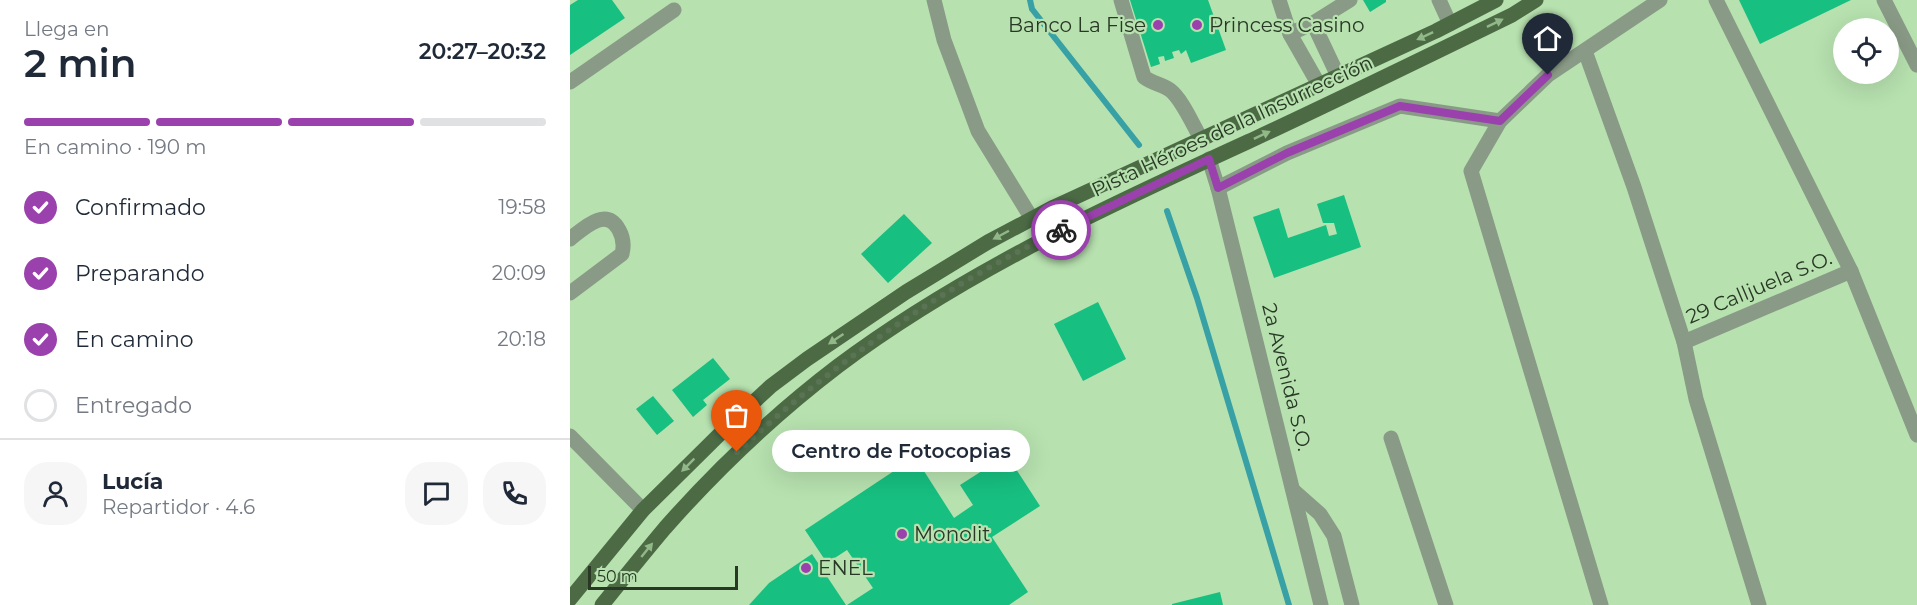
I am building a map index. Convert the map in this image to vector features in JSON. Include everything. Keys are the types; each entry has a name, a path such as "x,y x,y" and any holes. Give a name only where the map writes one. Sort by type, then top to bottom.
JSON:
{"main road":[{"name":"Pista Héroes de la Insurrección","path":"570,599 643,510 771,386 906,292 988,242 1054,207 1450,24 1496,0"},
{"name":"Pista Héroes de la Insurrección","path":"603,605 665,528 737,452 765,426 839,366 912,316 988,268 1043,239 1357,91 1512,15 1536,0"}],"street":[{"path":"934,0 944,40 978,131 1032,219"},
{"path":"1121,0 1144,77 1154,85 1166,87 1175,94 1201,139"},
{"path":"1280,0 1290,34 1319,85"},
{"path":"1290,34 1350,0"},
{"path":"1439,0 1450,24"},
{"path":"1601,605 1471,171 1500,121 1548,75 1660,0"},
{"path":"1716,0 1851,271 1917,435"},
{"path":"1884,0 1917,65"},
{"path":"570,82 674,10"},
{"path":"1313,23 1338,76"},
{"path":"1585,51 1634,187 1683,342 1696,399 1759,605"},
{"path":"1218,188 1287,153 1400,106 1500,121"},
{"name":"2a Avenida S.O.","path":"1209,159 1322,605"},
{"path":"570,239 591,222 603,218 613,222 620,232 624,246 622,254 570,293"},
{"name":"29 Calljuela S.O.","path":"1683,342 1851,271"},
{"path":"570,436 643,510"},
{"path":"1391,438 1446,605"},
{"path":"1294,491 1320,514 1334,536 1352,605"}],"building":[{"path":"578,0 612,0 625,18 570,55 570,5"},
{"path":"1130,0 1208,0 1226,50 1191,63 1186,50 1181,54 1179,50 1172,52 1174,58 1165,61 1164,56 1158,57 1160,64 1151,67"},
{"path":"1363,0 1386,0 1386,2 1370,12"},
{"path":"1739,0 1851,0 1760,44"},
{"path":"1344,195 1361,247 1274,278 1253,217 1279,208 1288,238 1326,225 1329,236 1337,234 1334,223 1323,223 1317,204"},
{"path":"904,214 932,243 888,283 861,254"},
{"path":"1098,302 1126,359 1083,381 1054,324"},
{"path":"713,358 730,379 703,400 707,405 693,417 672,390"},
{"path":"653,396 674,421 657,435 636,409"},
{"name":"Monolit","path":"1007,455 1040,506 992,537 1028,592 1009,605 847,605 873,588 847,550 827,563 805,530 915,457 954,518 973,505 960,485"},
{"name":"ENEL","path":"812,554 846,605 749,605 769,583"},
{"path":"1220,592 1223,605 1172,605 1172,604"}],"waterway":[{"path":"1030,0 1032,9 1139,145"},
{"path":"1167,211 1197,298 1289,605"}],"way so far":[{"path":"737,452 765,426 839,366 875,341 988,268 1061,230"}],"place":[{"name":"Banco La Fise","path":"1158,25"},
{"name":"Princess Casino","path":"1197,25"},
{"name":"Centro de Fotocopias","path":"737,452"},
{"name":"Monolit","path":"902,534"},
{"name":"ENEL","path":"806,568"}],"route":[{"path":"1061,230 1209,159 1218,188 1287,153 1400,106 1500,121 1548,75"}]}
